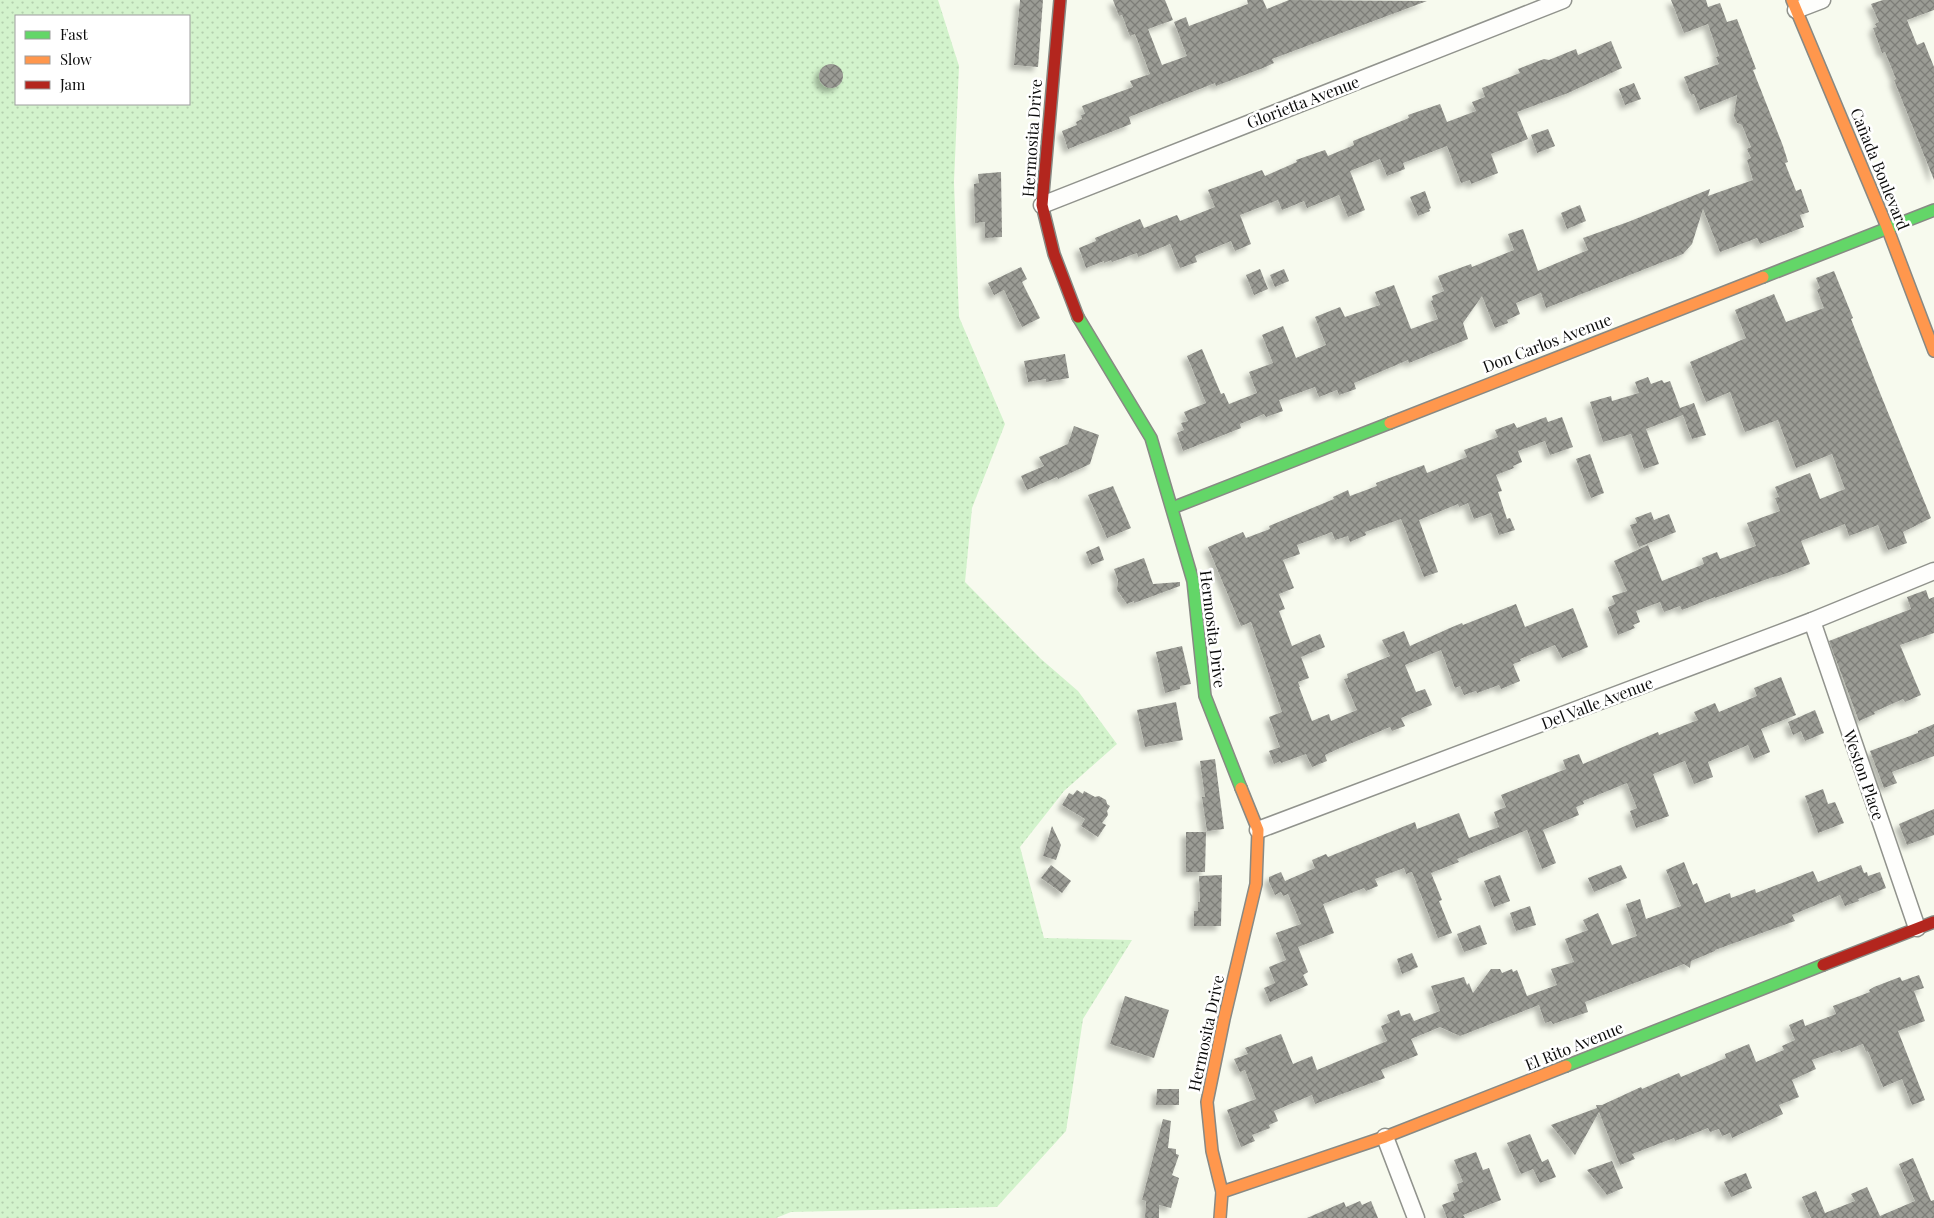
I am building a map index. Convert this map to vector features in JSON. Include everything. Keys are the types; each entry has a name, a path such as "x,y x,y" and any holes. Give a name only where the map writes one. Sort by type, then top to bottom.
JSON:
{"street":[{"name":"Hermosita Drive","path":"1060,0 1042,205 1054,254 1076,313 1151,438 1193,581 1205,696 1258,830 1256,884 1224,1019 1207,1102 1212,1151 1222,1192 1220,1218"},
{"name":"Glorietta Avenue","path":"1042,205 1563,0"},
{"path":"1794,5 1822,0"},
{"name":"Cañada Boulevard","path":"1794,5 1887,228 1934,351"},
{"name":"Don Carlos Avenue","path":"1172,508 1934,210"},
{"name":"Del Valle Avenue","path":"1258,830 1812,621 1934,570"},
{"name":"Weston Place","path":"1812,621 1917,928"},
{"name":"El Rito Avenue","path":"1222,1192 1385,1138 1934,922"},
{"path":"1385,1138 1416,1218"}],"green space":[{"path":"0,0 938,0 959,66 954,182 959,317 1005,424 972,508 965,582 1041,659 1078,691 1117,744 1064,791 1020,847 1044,938 1132,940 1083,1019 1066,1131 997,1207 791,1212 776,1218 0,1218"}],"building":[{"path":"1020,0 1043,0 1038,67 1014,65"},
{"path":"1113,0 1165,0 1173,20 1148,29 1162,65 1187,56 1174,22 1186,17 1189,26 1248,4 1247,0 1263,0 1267,9 1289,0 1427,1 1272,59 1274,63 1263,68 1216,86 1215,83 1129,117 1131,124 1068,149 1062,131 1077,125 1076,122 1082,119 1081,115 1085,114 1082,106 1133,87 1130,81 1150,74 1135,34 1130,36 1122,15 1119,16"},
{"path":"1671,0 1706,0 1708,7 1720,3 1727,22 1737,19 1756,69 1753,70 1783,146 1788,162 1785,163 1796,191 1801,189 1809,212 1800,215 1804,227 1760,244 1757,238 1720,252 1703,209 1692,244 1683,254 1546,308 1541,293 1516,303 1520,314 1507,320 1508,323 1495,328 1482,296 1463,323 1468,339 1409,363 1408,360 1354,383 1356,389 1339,395 1337,390 1319,397 1315,387 1279,400 1283,411 1266,417 1264,414 1240,424 1241,428 1183,451 1177,433 1184,430 1181,423 1188,421 1184,412 1206,403 1187,356 1202,349 1221,394 1224,393 1229,404 1257,393 1249,372 1273,363 1262,335 1283,326 1296,358 1326,345 1315,317 1340,307 1345,317 1380,305 1375,292 1394,285 1411,329 1438,319 1431,301 1433,300 1432,296 1444,291 1438,276 1471,264 1472,267 1514,250 1508,234 1523,229 1538,271 1588,250 1583,238 1710,189 1708,196 1753,180 1747,160 1751,158 1747,149 1751,147 1742,125 1737,123 1734,116 1737,95 1700,110 1694,94 1691,95 1684,77 1719,64 1716,57 1719,56 1708,24 1684,33"},
{"path":"1883,0 1934,0 1934,10 1907,20 1917,45 1924,42 1934,67 1934,180 1894,80 1896,79 1885,52 1882,53 1873,28 1877,27 1875,24 1879,22 1871,4"},
{"path":"1611,41 1622,68 1568,93 1517,112 1528,139 1491,154 1498,173 1471,184 1470,180 1461,183 1447,146 1403,163 1405,169 1387,176 1380,159 1350,171 1365,210 1348,217 1339,195 1307,208 1304,201 1282,210 1278,200 1240,215 1251,244 1235,251 1231,241 1195,256 1197,262 1180,268 1170,244 1138,257 1137,253 1112,262 1111,260 1104,263 1104,261 1086,268 1079,248 1096,241 1095,238 1140,219 1144,228 1177,215 1180,221 1215,207 1208,190 1262,170 1265,176 1297,162 1296,160 1325,150 1328,156 1354,145 1353,141 1409,118 1408,115 1440,104 1447,122 1476,111 1472,102 1485,97 1482,88 1520,73 1518,69 1544,59 1549,60 1576,49 1578,55"},
{"path":"831,64 836,65 842,71 842,81 836,87 831,88 826,87 820,81 819,76 820,71 826,65"},
{"path":"1634,83 1641,99 1625,105 1619,89"},
{"path":"1548,129 1555,146 1537,153 1531,135"},
{"path":"1001,172 1002,237 985,238 985,222 975,223 974,184 979,183 978,174"},
{"path":"1425,191 1431,208 1429,209 1430,211 1418,216 1410,197"},
{"path":"1580,205 1586,221 1567,229 1561,213"},
{"path":"1021,267 1027,279 1022,282 1040,318 1022,327 1004,290 994,295 988,283"},
{"path":"1260,269 1268,289 1254,295 1246,275"},
{"path":"1284,269 1289,281 1275,287 1270,275"},
{"path":"1834,271 1878,388 1931,518 1903,532 1907,543 1888,550 1878,525 1849,536 1845,524 1801,541 1810,564 1682,610 1680,606 1664,612 1660,602 1636,611 1640,622 1633,625 1635,628 1618,635 1608,607 1615,604 1612,596 1627,591 1614,561 1648,545 1662,581 1704,564 1702,558 1717,552 1720,559 1756,546 1747,523 1780,511 1775,498 1779,497 1775,487 1810,473 1820,499 1845,489 1832,454 1796,468 1778,420 1745,432 1730,392 1706,402 1690,362 1746,338 1735,310 1774,294 1786,322 1824,308 1817,290 1820,288 1816,278"},
{"path":"1065,354 1069,378 1046,382 1046,379 1028,382 1024,361"},
{"path":"1648,377 1651,384 1662,380 1664,383 1670,381 1680,408 1694,403 1706,435 1692,439 1683,415 1646,429 1659,464 1644,469 1631,434 1603,442 1590,402 1611,396 1612,401 1639,393 1635,382"},
{"path":"1546,417 1548,422 1562,417 1573,447 1550,455 1545,441 1518,451 1522,462 1513,466 1514,468 1496,475 1502,491 1498,492 1507,519 1510,518 1515,530 1499,535 1491,513 1474,519 1468,503 1459,507 1458,504 1419,520 1438,572 1424,577 1401,519 1365,532 1366,535 1350,542 1348,536 1335,540 1332,532 1297,545 1300,554 1283,560 1294,588 1279,594 1285,609 1279,611 1292,646 1320,634 1325,647 1301,657 1309,678 1298,682 1312,721 1329,714 1331,721 1357,710 1344,679 1348,678 1347,674 1390,656 1382,640 1404,631 1410,646 1462,623 1463,625 1516,604 1525,627 1573,608 1588,647 1562,658 1555,645 1520,659 1521,661 1513,664 1520,681 1501,689 1499,685 1477,693 1476,691 1464,695 1460,686 1455,688 1441,650 1405,665 1416,692 1425,689 1432,705 1401,718 1405,726 1392,731 1390,727 1340,748 1325,755 1327,761 1312,767 1306,754 1274,764 1269,751 1280,747 1269,717 1282,712 1251,622 1241,626 1208,547 1243,532 1246,538 1270,529 1269,526 1334,499 1333,497 1348,490 1350,496 1377,486 1376,483 1424,465 1427,473 1467,457 1464,450 1498,437 1495,430 1514,423 1517,428"},
{"path":"1074,426 1099,435 1090,464 1058,479 1057,477 1027,490 1021,476 1044,466 1039,457 1068,444"},
{"path":"1590,454 1604,493 1591,498 1576,459"},
{"path":"1113,486 1131,528 1107,538 1088,495"},
{"path":"1651,512 1654,520 1669,514 1676,532 1639,547 1630,525 1637,523 1635,518"},
{"path":"1099,546 1104,560 1091,565 1086,552"},
{"path":"1144,558 1153,584 1180,582 1180,586 1127,604 1117,590 1118,580 1114,569"},
{"path":"1926,590 1929,599 1934,597 1934,633 1900,645 1921,695 1905,702 1903,699 1859,721 1829,641 1911,609 1907,597"},
{"path":"1182,646 1191,684 1180,686 1180,689 1165,693 1156,652"},
{"path":"1781,677 1796,715 1761,729 1770,752 1754,759 1748,745 1708,762 1713,777 1694,784 1685,761 1653,774 1669,816 1636,828 1630,811 1637,808 1627,783 1583,801 1584,804 1576,807 1579,815 1543,830 1556,863 1542,869 1527,830 1457,859 1459,862 1431,873 1442,900 1439,901 1452,933 1438,938 1412,872 1406,874 1404,868 1375,879 1378,886 1366,891 1364,888 1323,904 1334,933 1298,947 1308,972 1303,975 1308,985 1270,1002 1264,988 1275,983 1269,967 1286,960 1276,933 1301,924 1288,894 1283,896 1281,892 1275,895 1269,882 1269,877 1281,872 1285,881 1315,868 1312,860 1326,854 1328,857 1415,822 1417,829 1459,813 1469,838 1499,827 1494,812 1506,807 1501,795 1566,769 1563,760 1579,754 1583,764 1658,732 1659,735 1698,720 1694,712 1715,703 1719,712 1757,696 1754,688"},
{"path":"1176,702 1183,740 1145,747 1137,710"},
{"path":"1815,710 1824,733 1805,741 1801,731 1793,735 1788,722"},
{"path":"1934,724 1934,756 1892,772 1897,783 1884,788 1870,751 1918,733 1918,731"},
{"path":"1215,759 1224,829 1207,831 1202,797 1205,797 1200,761"},
{"path":"1823,789 1828,804 1835,802 1844,823 1818,833 1805,796"},
{"path":"1077,790 1083,794 1084,791 1095,797 1099,796 1106,800 1110,806 1107,811 1108,815 1102,823 1106,825 1098,837 1081,826 1085,819 1062,805 1069,793 1073,795"},
{"path":"1934,809 1934,835 1907,845 1899,824"},
{"path":"1052,826 1061,845 1056,860 1043,856"},
{"path":"1186,832 1206,832 1205,872 1186,872"},
{"path":"1684,862 1693,885 1697,883 1705,903 1730,893 1731,898 1755,889 1756,893 1813,871 1818,882 1861,865 1864,873 1867,872 1868,876 1880,872 1886,888 1845,906 1840,895 1792,915 1795,921 1715,950 1691,961 1690,968 1684,964 1585,1002 1588,1012 1553,1024 1551,1021 1545,1023 1539,1005 1460,1036 1440,1027 1411,1039 1418,1055 1381,1070 1385,1078 1315,1104 1312,1095 1274,1111 1278,1121 1269,1125 1270,1128 1252,1135 1255,1141 1241,1147 1227,1110 1256,1099 1245,1070 1240,1072 1234,1059 1248,1054 1245,1048 1281,1034 1293,1064 1312,1056 1317,1070 1387,1041 1381,1026 1390,1022 1387,1015 1399,1010 1401,1016 1410,1013 1414,1021 1440,1011 1431,986 1464,977 1473,993 1491,969 1500,969 1502,973 1512,969 1513,972 1517,970 1527,996 1557,985 1551,969 1574,962 1565,939 1588,930 1583,920 1598,913 1612,945 1637,936 1626,904 1640,899 1646,919 1681,906 1666,870"},
{"path":"1051,865 1071,881 1062,893 1041,878"},
{"path":"1621,865 1627,878 1594,892 1588,878"},
{"path":"1222,875 1221,926 1194,926 1194,911 1198,911 1198,902 1200,902 1199,876"},
{"path":"1500,875 1510,901 1494,907 1484,881"},
{"path":"1530,906 1536,925 1516,931 1510,913"},
{"path":"1480,925 1487,944 1464,952 1457,934"},
{"path":"1412,953 1418,967 1402,974 1397,959"},
{"path":"1919,975 1924,988 1914,991 1925,1021 1898,1031 1925,1100 1912,1105 1902,1079 1883,1087 1868,1051 1866,1052 1863,1044 1812,1060 1816,1069 1792,1080 1799,1097 1779,1105 1783,1114 1732,1138 1730,1133 1722,1136 1719,1129 1710,1132 1708,1128 1675,1141 1674,1138 1632,1154 1635,1159 1620,1165 1599,1112 1575,1155 1551,1125 1597,1108 1596,1105 1602,1105 1641,1087 1642,1089 1679,1073 1681,1077 1726,1058 1725,1054 1749,1044 1756,1062 1784,1050 1782,1046 1795,1040 1789,1025 1803,1019 1805,1026 1836,1014 1833,1006 1870,992 1869,990 1874,987 1900,977 1902,981"},
{"path":"1125,996 1169,1010 1154,1058 1110,1044"},
{"path":"1157,1089 1179,1089 1179,1105 1156,1105"},
{"path":"1163,1119 1171,1121 1168,1148 1176,1149 1176,1154 1179,1155 1172,1175 1179,1178 1171,1208 1159,1205 1159,1218 1145,1218 1146,1201 1142,1200"},
{"path":"1530,1134 1542,1162 1548,1159 1556,1177 1540,1183 1533,1169 1521,1174 1507,1143"},
{"path":"1476,1152 1483,1170 1489,1168 1501,1200 1463,1215 1465,1218 1447,1218 1442,1205 1455,1200 1453,1193 1459,1191 1457,1184 1463,1182 1454,1160"},
{"path":"1913,1158 1931,1201 1934,1200 1934,1218 1811,1218 1802,1197 1816,1191 1825,1213 1855,1201 1851,1194 1867,1187 1880,1216 1915,1201 1899,1164"},
{"path":"1612,1161 1623,1188 1607,1195 1587,1170"},
{"path":"1746,1173 1752,1188 1731,1197 1724,1182"},
{"path":"1360,1201 1362,1205 1371,1201 1378,1218 1307,1218 1344,1202 1346,1207"}],"traffic: fast":[{"path":"1763,277 1934,210"},
{"path":"1078,317 1151,438 1193,581 1205,696 1241,788"},
{"path":"1172,508 1390,423"},
{"path":"1566,1066 1823,965"}],"traffic: slow":[{"path":"1792,0 1887,227 1934,351"},
{"path":"1390,423 1763,277"},
{"path":"1220,1218 1222,1192 1212,1151 1207,1102 1224,1019 1256,884 1258,830 1241,788"},
{"path":"1222,1192 1385,1137 1566,1066"}],"traffic: jam":[{"path":"1060,0 1042,205 1054,254 1078,317"},
{"path":"1823,965 1934,922"}]}
